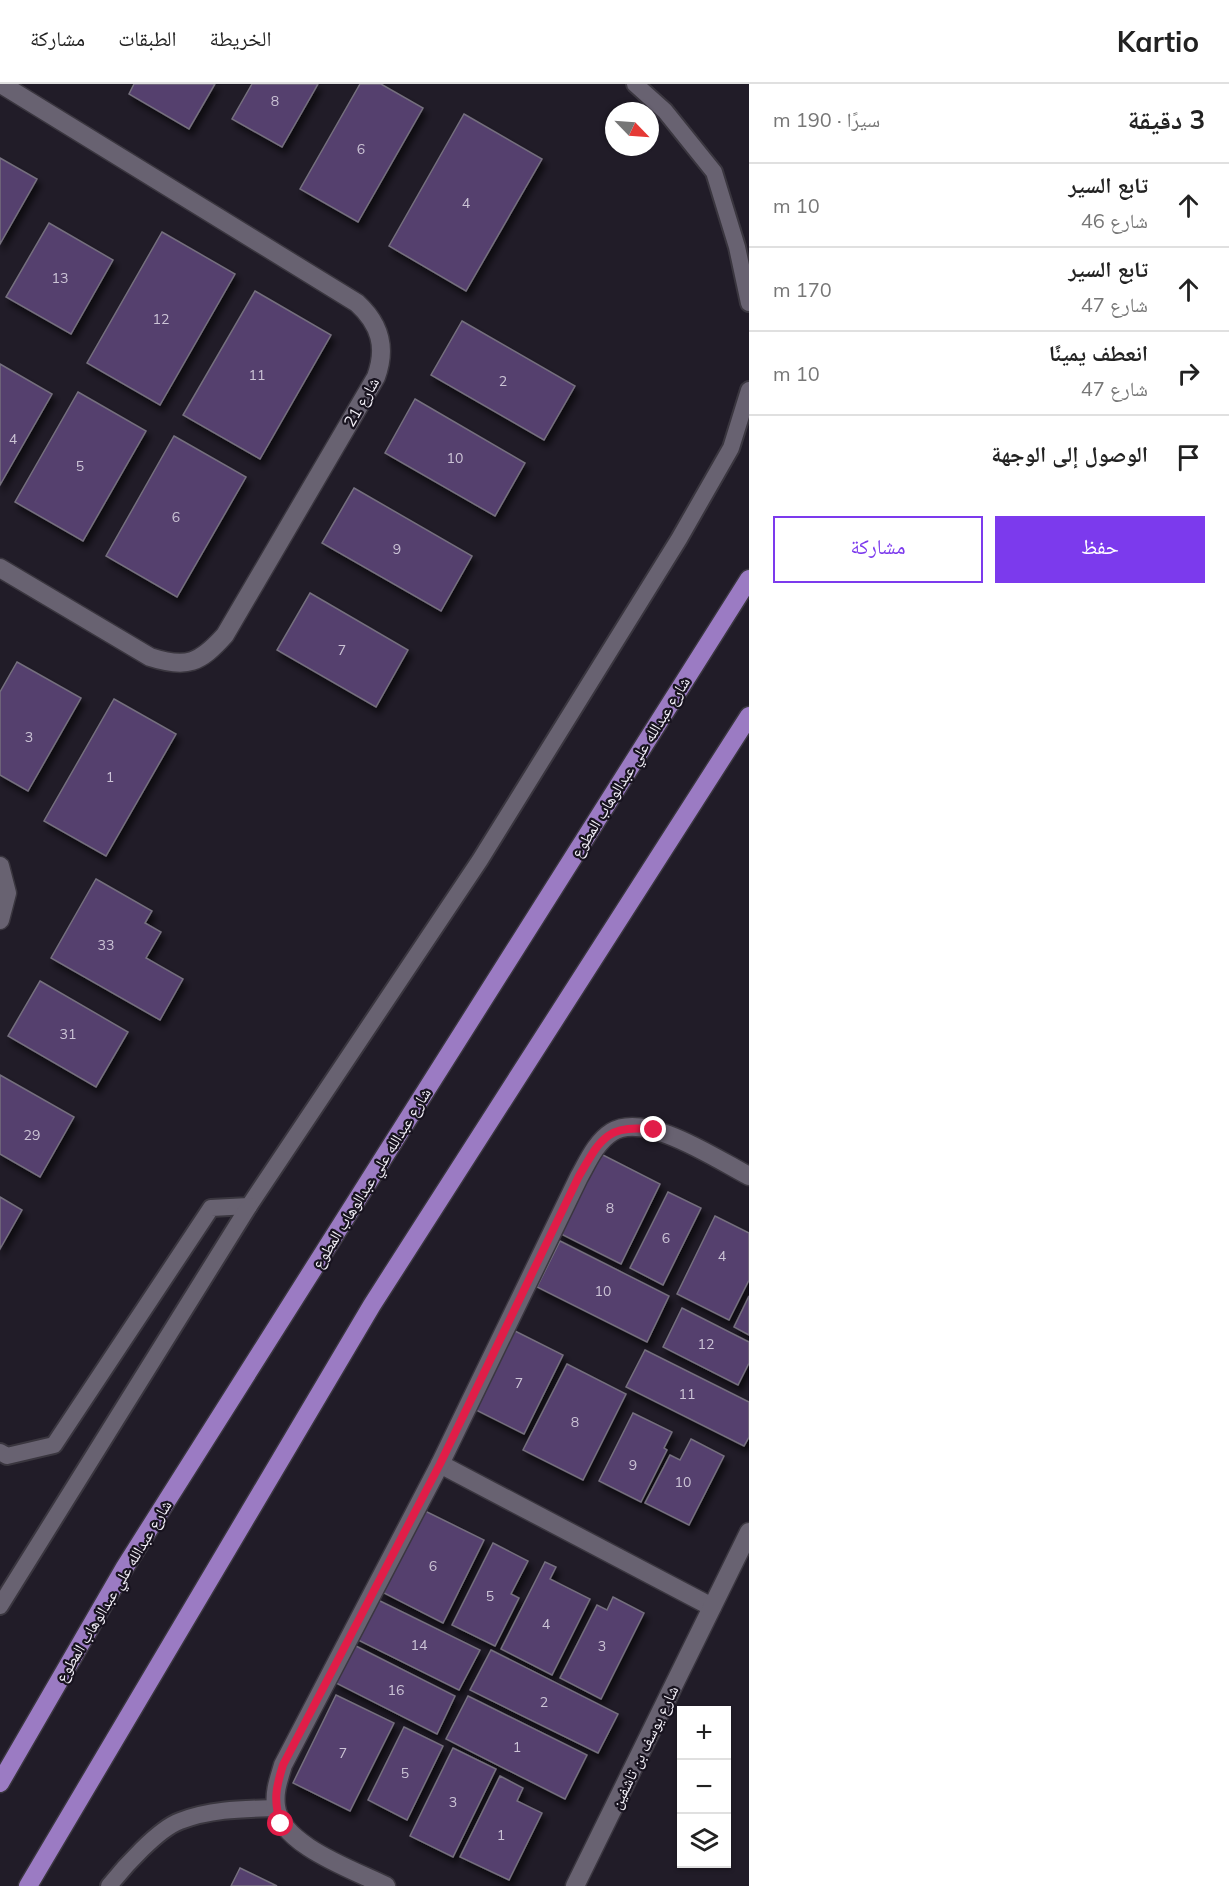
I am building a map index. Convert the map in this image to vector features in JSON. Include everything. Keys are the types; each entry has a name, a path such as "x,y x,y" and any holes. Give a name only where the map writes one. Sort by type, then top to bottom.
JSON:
{"main road":[{"name":"شارع عبدالله علي عبدالوهاب المطوع","path":"0,1783 125,1567 749,579"},
{"path":"28,1886 372,1305 749,716"}],"street":[{"name":"شارع 21","path":"0,568 150,657 169,663 190,663 207,655 225,635 376,377 381,363 382,344 379,330 370,315 357,303 1,84"},
{"path":"0,866 7,893 0,920"},
{"path":"386,1886 312,1849 281,1824 276,1808 275,1790 283,1765 440,1464 579,1176 598,1144 613,1131 634,1127 654,1130 749,1176"},
{"path":"440,1464 712,1607"},
{"name":"شارع يوسف بن تاشفين","path":"575,1886 749,1532"}],"lane":[{"path":"635,84 665,111 714,172 737,247 749,303"},
{"path":"0,1606 249,1206 480,860 673,549 731,448 749,390"},
{"path":"0,1452 7,1456 54,1445 211,1208 249,1206"},
{"path":"109,1886 150,1843 178,1821 219,1810 276,1808"}],"building":[{"path":"134,84 215,84 189,129 129,94"},
{"path":"252,84 318,84 282,147 232,119"},
{"path":"360,84 381,84 423,108 358,222 300,189"},
{"path":"464,114 542,159 466,291 389,246"},
{"path":"0,158 37,179 0,244"},
{"path":"49,223 113,260 71,334 6,297"},
{"path":"162,232 235,274 160,405 87,363"},
{"path":"255,291 331,335 260,459 183,415"},
{"path":"462,321 575,386 544,440 431,375"},
{"path":"0,364 52,394 0,485"},
{"path":"78,392 146,431 83,541 15,502"},
{"path":"415,399 525,463 495,516 385,453"},
{"path":"174,436 246,477 177,597 106,556"},
{"path":"354,488 472,556 441,611 322,543"},
{"path":"310,593 408,650 376,707 277,650"},
{"path":"17,662 81,698 28,791 0,775 0,692"},
{"path":"114,699 176,734 106,856 44,821"},
{"path":"96,879 152,911 145,923 161,932 146,958 183,979 160,1020 51,958"},
{"path":"40,981 128,1032 96,1087 8,1036"},
{"path":"0,1075 74,1117 40,1177 0,1154"},
{"path":"599,1153 660,1184 621,1264 559,1233"},
{"path":"668,1192 701,1208 663,1285 630,1268"},
{"path":"0,1197 22,1210 0,1249"},
{"path":"715,1216 749,1233 749,1280 729,1320 677,1294"},
{"path":"560,1241 669,1296 647,1342 537,1287"},
{"path":"749,1296 749,1335 734,1327"},
{"path":"682,1308 749,1342 749,1363 738,1385 663,1347"},
{"path":"515,1331 563,1355 524,1434 476,1410"},
{"path":"645,1350 749,1402 749,1437 744,1446 626,1387"},
{"path":"567,1364 626,1394 583,1480 523,1450"},
{"path":"633,1413 672,1432 664,1448 667,1450 641,1502 599,1481"},
{"path":"691,1439 724,1456 689,1525 645,1503 670,1455 680,1460"},
{"path":"423,1510 484,1540 443,1623 382,1592"},
{"path":"493,1543 528,1561 511,1594 519,1598 495,1646 452,1625"},
{"path":"545,1562 556,1567 550,1579 590,1599 552,1675 501,1649"},
{"path":"613,1597 644,1613 601,1699 560,1678 597,1605 607,1610"},
{"path":"378,1600 480,1650 459,1690 358,1640"},
{"path":"354,1645 455,1696 437,1734 336,1683"},
{"path":"491,1650 618,1714 598,1753 470,1690"},
{"path":"336,1695 394,1723 350,1811 293,1783"},
{"path":"468,1696 587,1755 565,1799 446,1739"},
{"path":"404,1727 443,1746 407,1820 368,1800"},
{"path":"453,1748 496,1769 453,1857 410,1836"},
{"path":"500,1776 523,1788 517,1801 542,1813 509,1880 460,1857"},
{"path":"240,1868 277,1886 231,1886"}],"route":[{"path":"281,1824 276,1808 275,1790 283,1765 440,1464 579,1176 598,1144 613,1131 634,1127 654,1130"}]}
